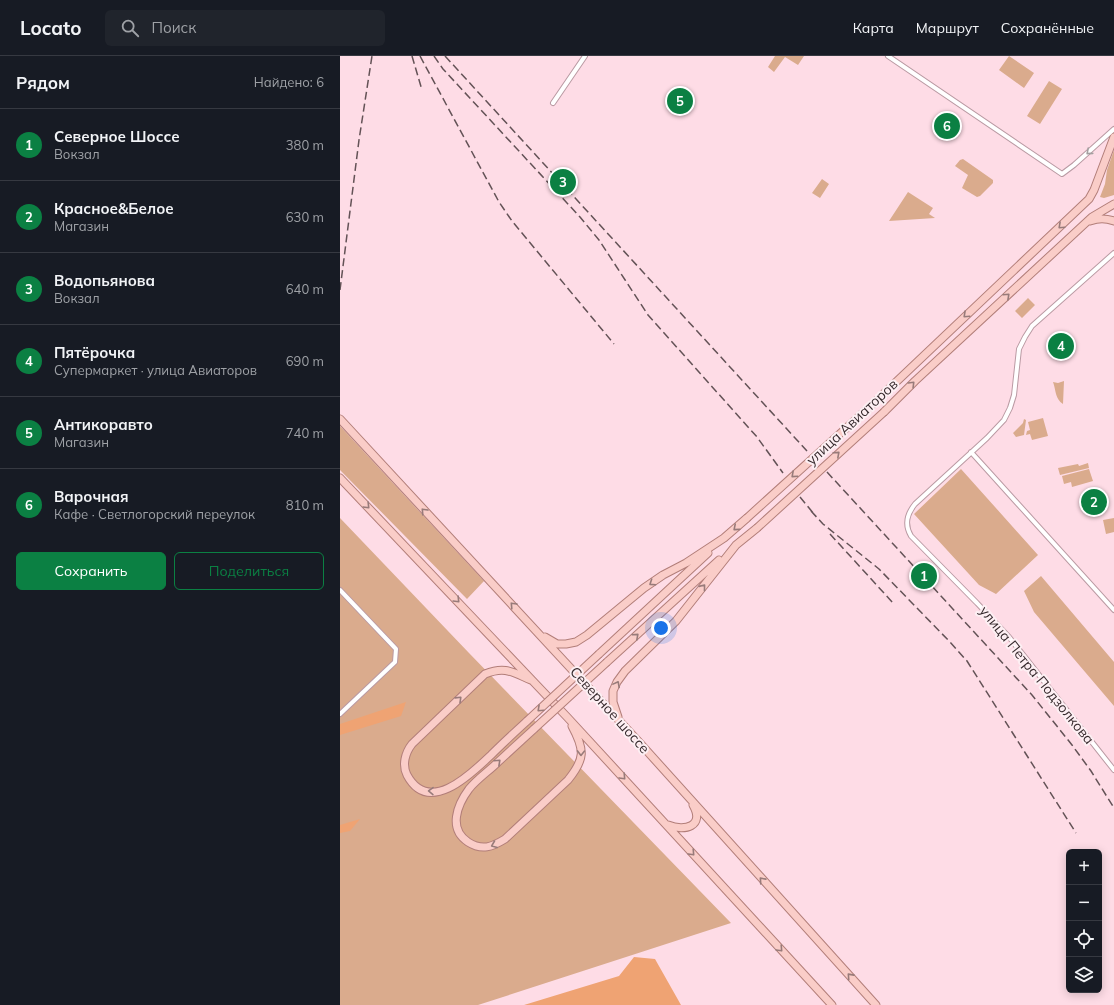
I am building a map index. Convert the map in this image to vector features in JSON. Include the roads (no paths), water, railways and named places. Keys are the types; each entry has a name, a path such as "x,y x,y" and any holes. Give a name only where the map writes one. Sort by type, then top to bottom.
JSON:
{"main road":[{"name":"улица Авиаторов","path":"540,634 557,644 576,642 587,635 644,588 663,575 686,564 724,538 875,402 1089,199 1094,190 1114,136"},
{"name":"улица Авиаторов","path":"620,721 613,702 613,692 617,682 625,671 676,621 736,545 757,528 884,412 914,381 1084,224 1092,217 1114,204"},
{"path":"1084,224 1106,218 1113,221"},
{"name":"Северное шоссе","path":"340,419 620,721 876,1005"},
{"path":"340,478 533,680 832,1005"},
{"path":"533,680 508,670 496,670 486,674 407,750 404,761 406,773 411,783 421,791 434,792 447,789 467,778 724,538"},
{"path":"568,718 581,742 581,761 575,772 505,839 493,846 484,848 474,846 464,840 457,830 456,818 458,808 470,789 736,545"},
{"path":"666,824 683,829 694,823 696,811 690,800"}],"street":[{"path":"553,103 585,56"},
{"path":"888,56 1062,174 1114,129"},
{"name":"улица Петра Подзолкова","path":"1114,253 1037,322 1026,335 1021,343 1018,354 1014,395 1010,408 999,427 915,504 907,517 907,530 911,536 1009,637 1114,770"},
{"path":"972,452 1114,610"},
{"path":"340,590 396,649 395,662 340,714"}],"railway":[{"path":"340,290 359,140 372,56"},
{"path":"412,56 422,90"},
{"path":"420,56 499,202 512,221 614,344"},
{"path":"434,56 443,69 580,217 599,240 648,315 757,437 783,473"},
{"path":"445,56 807,451"},
{"path":"827,472 1032,695 1091,771 1114,808"},
{"path":"800,497 814,514"},
{"path":"811,511 823,524 879,569 967,661 1076,833"},
{"path":"830,534 894,604"}],"place":[{"name":"Антикоравто","path":"680,101"},
{"name":"Варочная","path":"947,126"},
{"name":"Водопьянова","path":"563,182"},
{"name":"Пятёрочка","path":"1061,346"},
{"name":"Красное&Белое","path":"1094,502"},
{"name":"Северное Шоссе","path":"924,576"}]}
